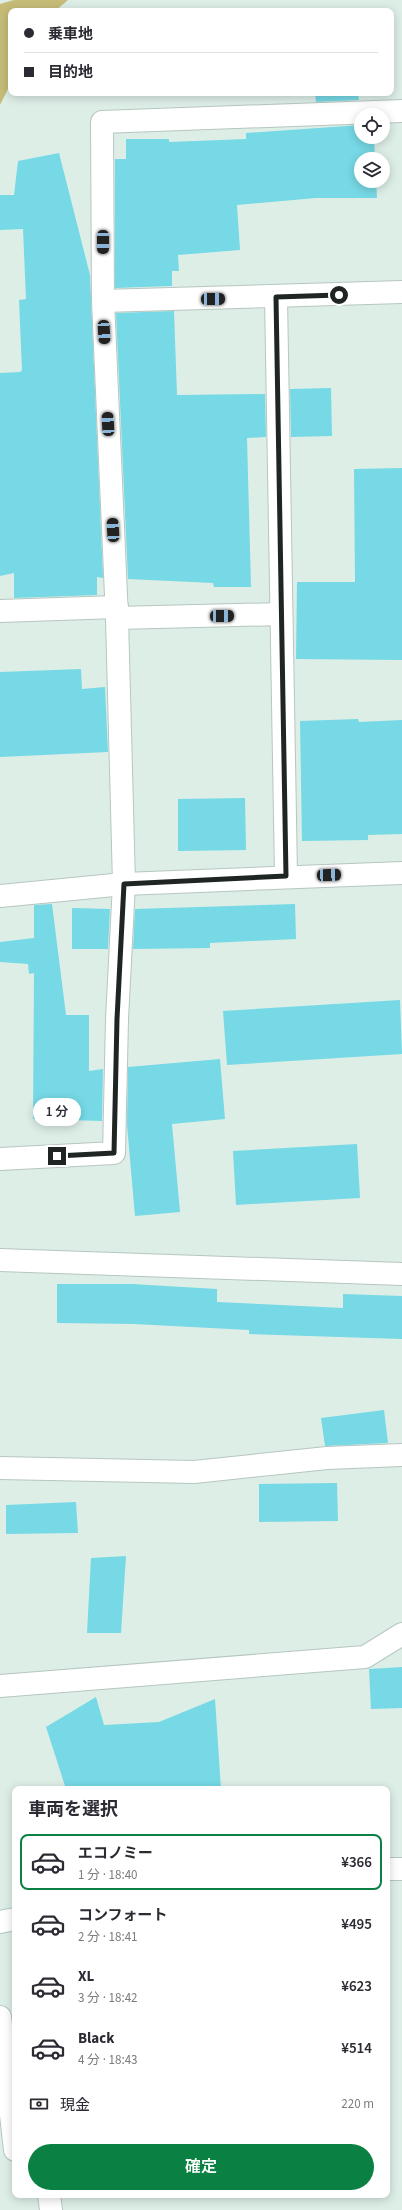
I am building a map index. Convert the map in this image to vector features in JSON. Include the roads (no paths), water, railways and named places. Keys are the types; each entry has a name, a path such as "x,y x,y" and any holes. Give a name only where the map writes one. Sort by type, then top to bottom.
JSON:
{"street":[{"path":"0,1159 114,1153 117,1019 124,884 117,612 103,301 102,122 402,111"},
{"path":"103,301 276,297 402,292"},
{"path":"276,297 286,876"},
{"path":"0,611 281,614"},
{"path":"0,896 124,884 286,876 402,873"},
{"path":"0,1260 402,1274"},
{"path":"0,1468 194,1472 326,1458 402,1455"},
{"path":"0,1686 365,1657 402,1634"},
{"path":"390,1869 402,1869"},
{"path":"0,1922 12,1920"},
{"path":"0,2017 12,2123"},
{"path":"49,2198 51,2210"}]}
